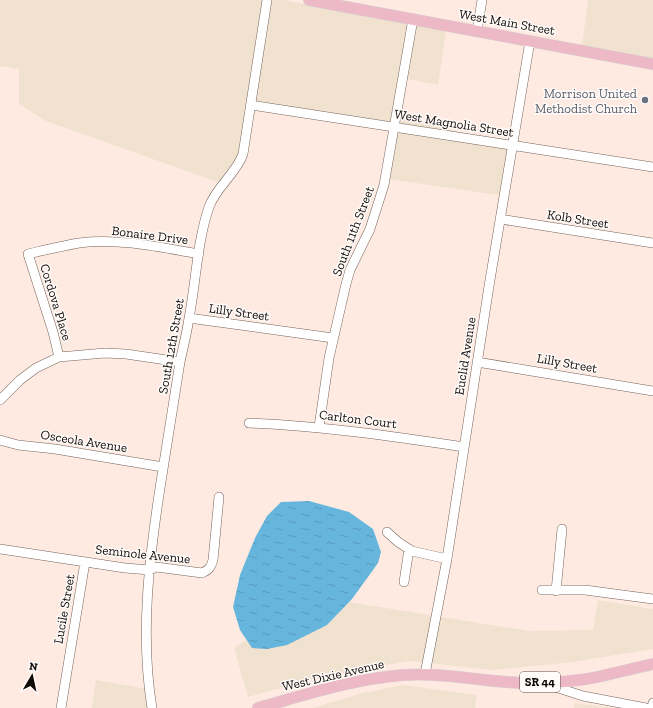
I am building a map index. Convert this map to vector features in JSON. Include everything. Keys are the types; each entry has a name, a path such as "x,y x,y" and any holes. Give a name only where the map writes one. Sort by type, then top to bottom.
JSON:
{"main road":[{"name":"West Main Street","path":"309,0 653,64"},
{"name":"West Dixie Avenue","path":"258,708 380,677 425,674 461,676 506,682 541,682 596,677 653,664"}],"street":[{"name":"South 12th Street","path":"152,708 146,660 147,610 150,570 154,526 180,362 209,206 222,184 240,162 243,154 267,0"},
{"path":"477,31 482,0"},
{"name":"South 11th Street","path":"319,427 333,338 346,284 350,270 370,229 383,190 413,19"},
{"name":"Euclid Avenue","path":"425,674 447,559 477,362 530,41"},
{"name":"West Magnolia Street","path":"251,105 653,167"},
{"name":"Kolb Street","path":"500,219 653,243"},
{"name":"Bonaire Drive","path":"28,254 63,246 97,242 142,244 199,254"},
{"name":"Cordova Place","path":"28,254 53,332 59,358"},
{"name":"Lilly Street","path":"189,318 333,338"},
{"path":"0,400 20,380 36,368 49,361 59,358 92,354 126,354 180,362"},
{"name":"Lilly Street","path":"477,362 653,391"},
{"name":"Carlton Court","path":"249,423 319,427 464,447"},
{"name":"Osceola Avenue","path":"0,440 18,445 55,449 163,467"},
{"name":"Seminole Avenue","path":"0,549 150,570 156,568 202,573 211,567 213,560 219,497"},
{"path":"556,591 562,529"},
{"path":"387,532 409,549 426,555 447,559"},
{"path":"404,582 409,549"},
{"name":"Lucile Street","path":"61,708 85,562"},
{"path":"542,590 585,590 653,599"},
{"path":"541,682 583,696 646,708"},
{"path":"652,708 653,703"}],"shaded area":[{"path":"0,0 283,0 446,30 438,85 403,78 397,117 513,145 505,196 388,179 396,128 251,104 240,161 223,184 46,121 19,104 19,69 0,66"},
{"path":"588,0 653,0 653,59 582,46"},
{"path":"598,600 653,609 653,649 573,662 493,670 409,661 317,678 248,697 234,648 246,640 252,648 327,625 349,602 529,631 593,630"},
{"path":"96,680 147,689 148,708 92,708"},
{"path":"403,685 477,695 475,708 312,708 363,693"},
{"path":"575,703 614,708 574,708"}],"water":[{"path":"309,501 349,512 373,529 381,552 378,563 352,599 327,625 287,645 267,649 252,648 240,630 233,607 240,575 255,538 267,516 281,502"}],"place":[{"name":"Morrison United Methodist Church","path":"645,100"}]}
